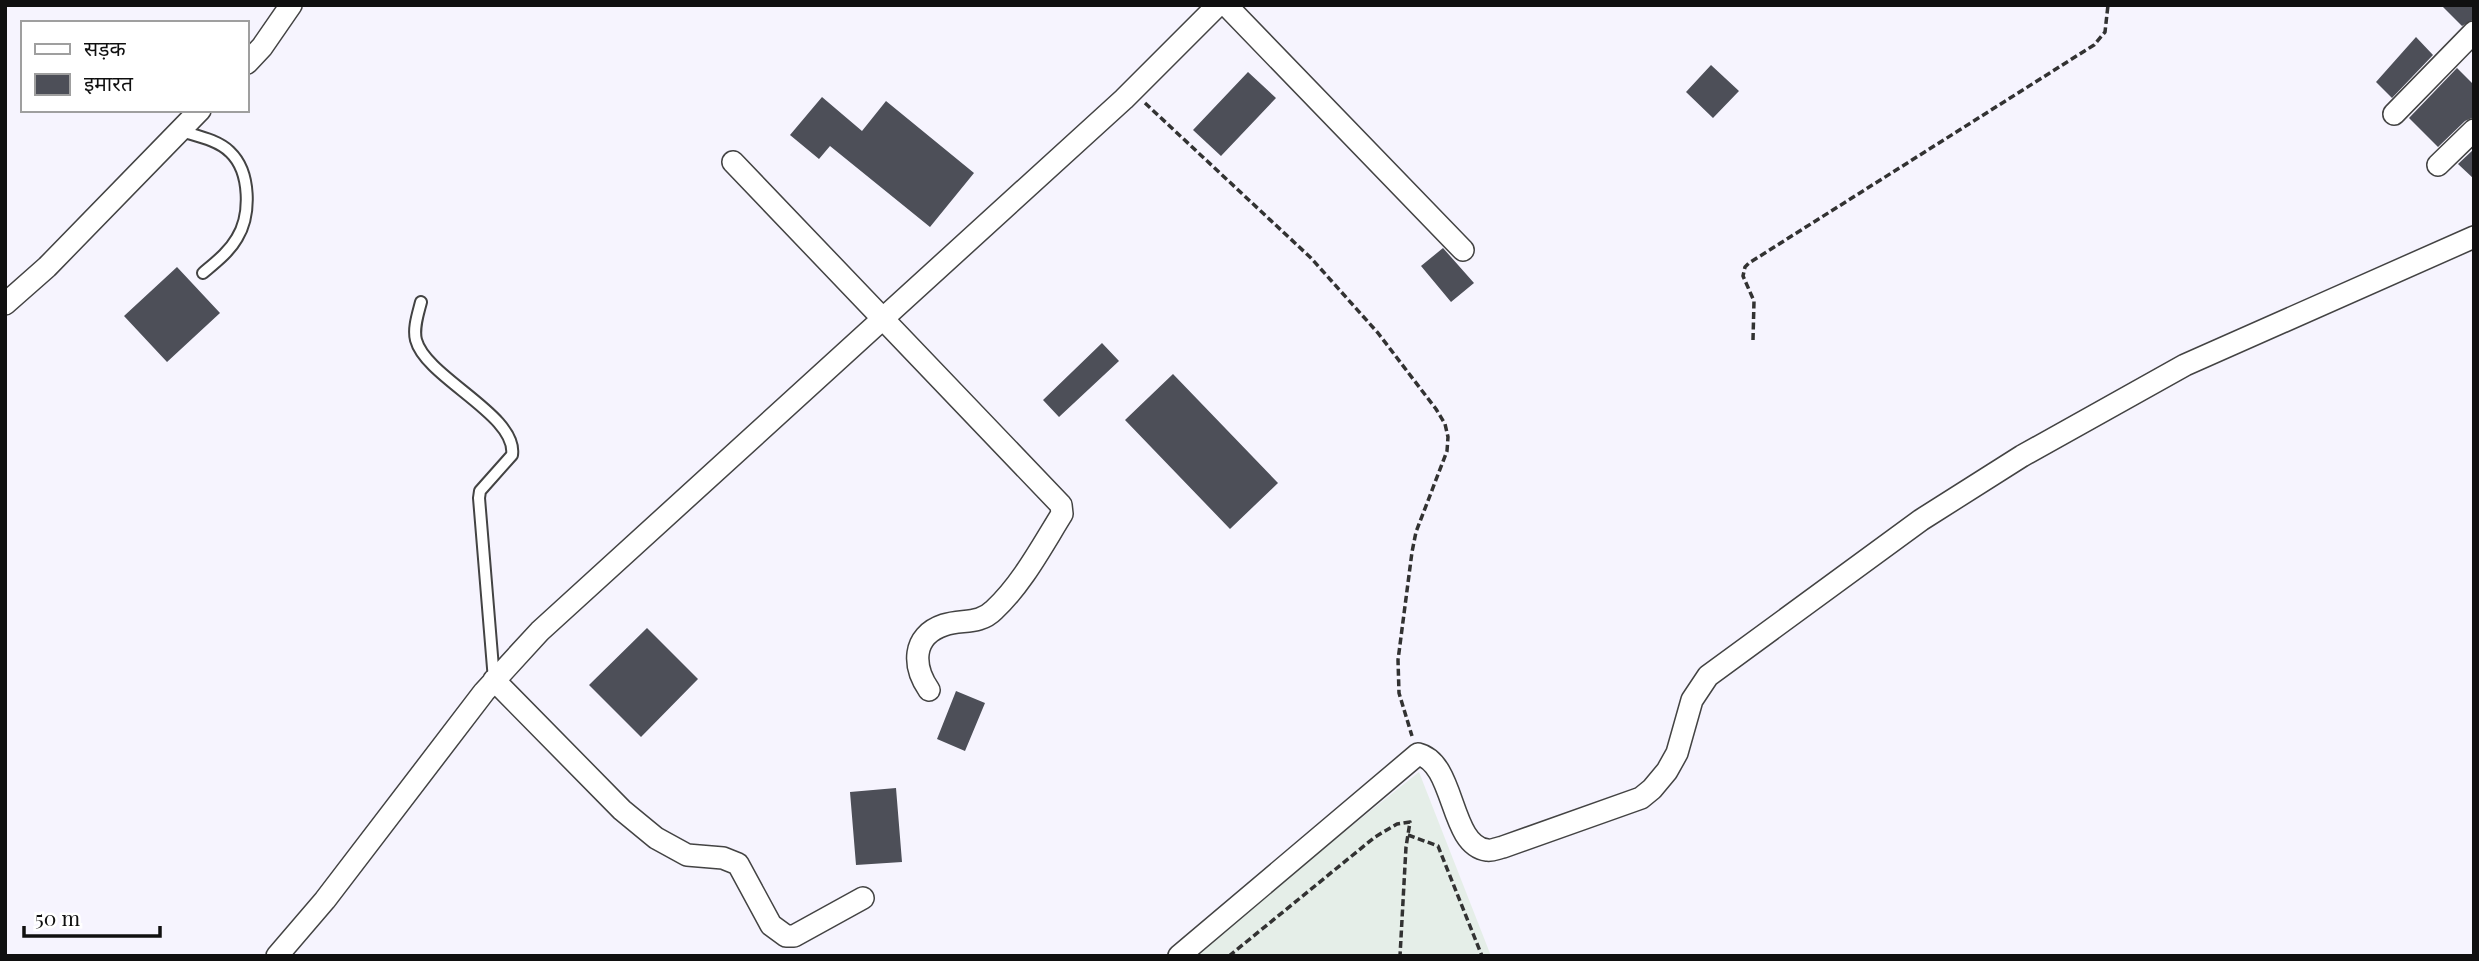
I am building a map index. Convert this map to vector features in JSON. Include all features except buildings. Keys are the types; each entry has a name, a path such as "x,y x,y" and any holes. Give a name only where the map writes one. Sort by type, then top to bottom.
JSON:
{"street":[{"path":"248,62 262,47 291,5"},
{"path":"277,956 325,900 494,681 540,631 1132,91 1218,5"},
{"path":"1226,5 1463,250"},
{"path":"2394,114 2474,32"},
{"path":"5,304 47,267 198,112"},
{"path":"2438,164 2474,130"},
{"path":"733,162 1053,494 1062,509 1062,514 1012,591 995,610 977,621 939,627 925,638 919,649 917,664 920,677 929,691"},
{"path":"1179,956 1418,754 1431,761 1439,771 1465,832 1476,846 1486,850 1503,847 1641,798 1667,771 1677,752 1692,700 1708,676 1921,520 2022,456 2185,365 2474,237"},
{"path":"494,681 622,810 656,838 687,855 723,858 738,864 771,925 780,934 794,936 863,898"}],"lane":[{"path":"181,131 210,140 227,149 237,160 245,181 243,227 226,254 203,273"},
{"path":"421,302 415,334 422,353 494,419 512,446 512,455 484,486 480,498 494,681"}],"path":[{"path":"1753,340 1754,301 1743,276 1749,263 2094,45 2105,32 2108,5"},
{"path":"1132,91 1311,258 1378,333 1445,424 1447,452 1416,532 1398,660 1399,693 1418,754"},
{"path":"1229,956 1376,837 1397,824 1410,822 1400,956"},
{"path":"1408,835 1438,846 1482,956"}],"shaded area":[{"path":"1419,772 1491,956 1189,956"}]}
